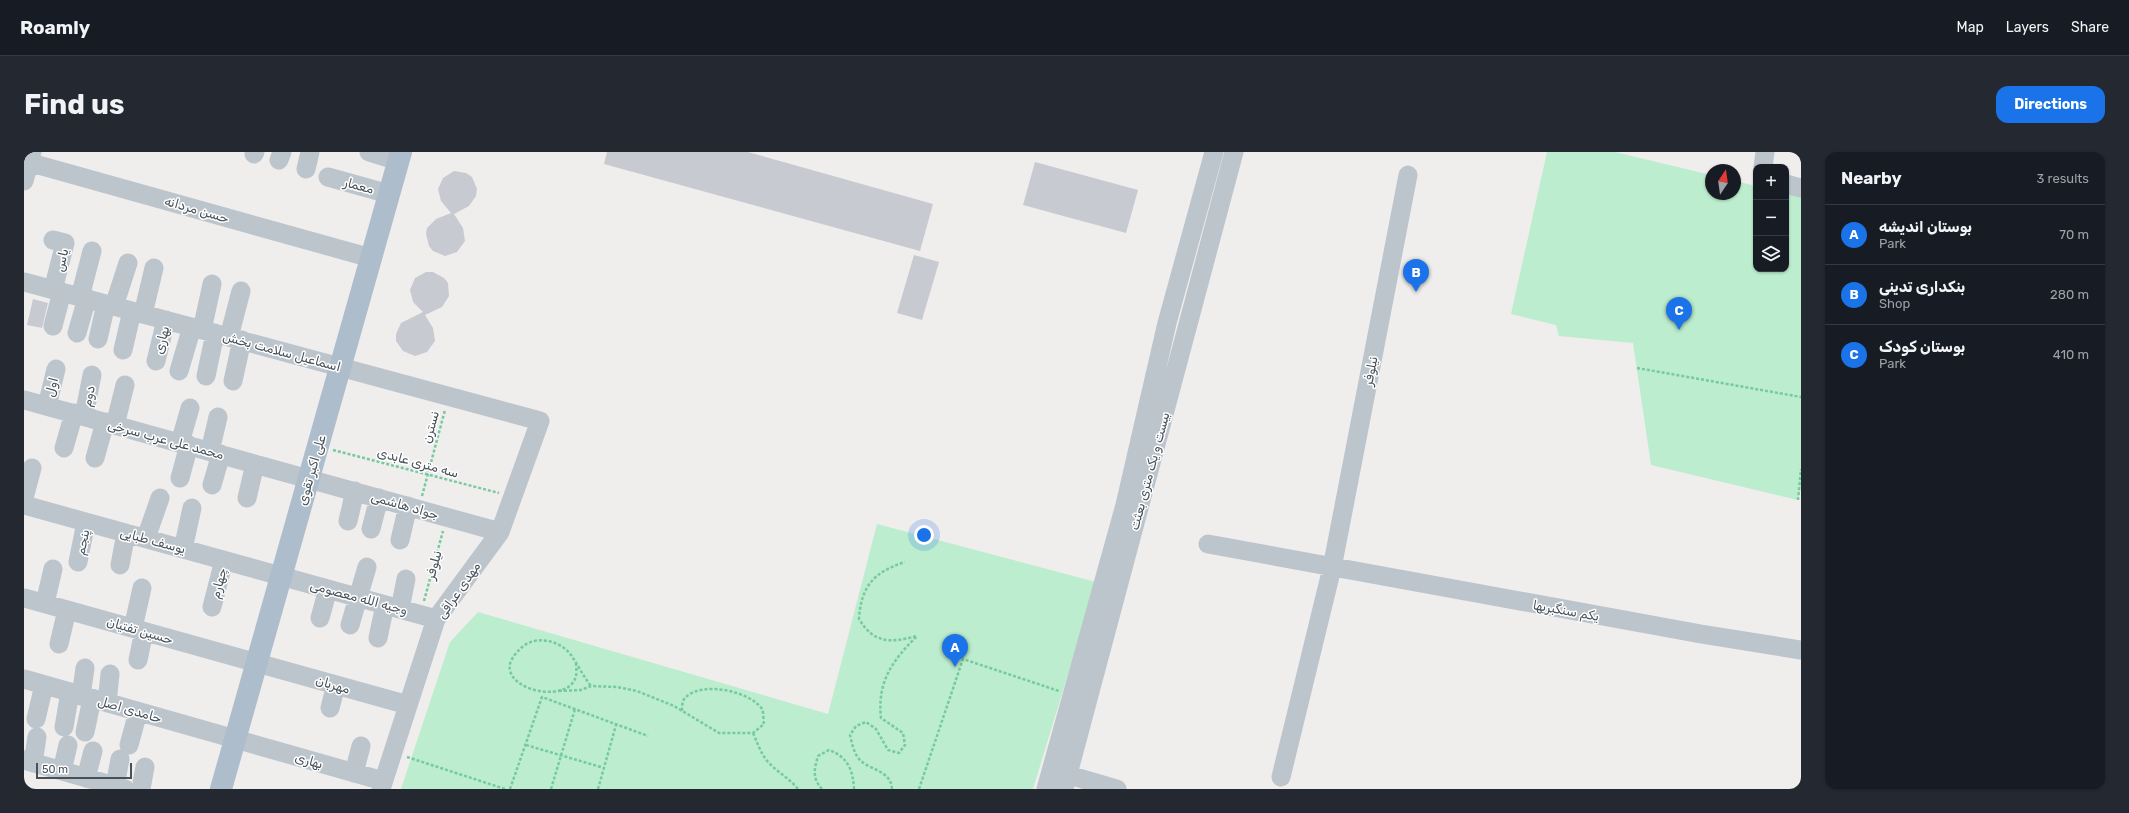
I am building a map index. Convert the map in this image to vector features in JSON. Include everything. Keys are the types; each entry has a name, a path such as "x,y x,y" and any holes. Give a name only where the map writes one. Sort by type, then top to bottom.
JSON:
{"main road":[{"name":"علی اکبر تقوی","path":"222,789 400,156"}],"street":[{"path":"369,152 400,156"},
{"name":"بیست و یک متری بعثت","path":"1046,789 1125,505 1167,323 1214,152"},
{"name":"بیست و یک متری بعثت","path":"1066,782 1234,152"},
{"path":"1764,164 1765,152"},
{"path":"24,181 28,159"},
{"name":"حسن مردانه","path":"28,159 371,258"},
{"name":"نیلوفر","path":"1280,777 1332,568 1408,175"},
{"name":"معمار","path":"328,177 389,194"},
{"path":"1789,185 1801,188"},
{"name":"یاس","path":"53,240 65,243 71,294"},
{"path":"53,326 92,252"},
{"path":"98,339 110,305 128,264"},
{"path":"123,350 154,268"},
{"name":"اسماعیل سلامت بخش","path":"24,282 540,421"},
{"path":"212,284 216,333 233,381"},
{"path":"179,371 216,333 241,291"},
{"path":"71,294 77,333"},
{"name":"بهاری","path":"156,361 166,320"},
{"path":"206,376 216,333"},
{"name":"اول","path":"46,406 56,369"},
{"name":"دوم","path":"64,448 79,415 92,375"},
{"path":"95,458 125,385"},
{"name":"محمد علی عرب سرخی","path":"24,400 309,478"},
{"path":"180,478 190,408"},
{"path":"212,485 218,417"},
{"name":"مهدی عراقی","path":"382,785 408,705 428,616 500,532 540,421"},
{"path":"247,498 255,464"},
{"path":"24,498 32,468"},
{"name":"جواد هاشمی","path":"309,478 500,532"},
{"path":"348,521 355,491"},
{"path":"146,538 160,498"},
{"path":"371,529 379,498"},
{"name":"یوسف طبایی","path":"24,504 281,576"},
{"path":"183,548 192,508"},
{"path":"400,540 414,508"},
{"name":"پنجم","path":"78,562 86,522"},
{"path":"120,565 126,533"},
{"name":"یکم سنگبریها","path":"1208,544 1332,568 1701,634 1801,650"},
{"name":"چهارم","path":"212,607 224,560"},
{"path":"350,625 367,567"},
{"path":"45,603 53,569"},
{"name":"وجیه الله معصومی","path":"281,576 428,616"},
{"path":"378,638 406,579"},
{"path":"138,660 142,588"},
{"path":"320,618 328,589"},
{"name":"حسین تفتیان","path":"24,598 257,663"},
{"path":"59,644 67,610"},
{"name":"مهربان","path":"257,663 408,705"},
{"path":"85,668 87,697 85,732"},
{"path":"64,727 87,697 110,674"},
{"name":"حامدی اصل","path":"24,680 235,740"},
{"path":"330,708 336,684"},
{"path":"44,685 28,761 120,788 125,752 138,712"},
{"name":"بهاری","path":"235,740 354,773 382,785"},
{"path":"62,771 68,745"},
{"path":"354,773 361,746"},
{"path":"86,778 93,751"},
{"path":"141,789 145,767"},
{"path":"1066,782 1117,789"}],"path":[{"path":"1637,368 1801,397"},
{"name":"نسترن","path":"414,508 428,474 449,396"},
{"name":"سه متری عابدی","path":"318,446 513,497"},
{"path":"1798,500 1801,469"},
{"name":"نیلوفر","path":"428,616 447,517"},
{"path":"892,789 892,783 884,775 876,768 861,761 854,748 850,735 856,726 866,722 876,729 888,750 899,753 905,745 903,732 880,718 880,700 886,675 917,636 891,641 875,637 865,630 858,619 864,589 871,580 887,568 905,562"},
{"path":"591,686 570,654 557,644 544,640 533,641 527,644 513,656 509,668 512,676 520,684 543,692 582,690 591,686 617,687 651,696 682,711 719,733 753,733 764,724 762,710 753,700 740,694 709,689 695,692 685,697 682,703 682,711"},
{"path":"919,789 964,659 1073,696"},
{"path":"559,692 570,686 576,676 576,663"},
{"path":"510,789 542,697 648,736"},
{"path":"551,789 575,709"},
{"path":"598,789 616,725"},
{"path":"753,733 762,754 770,763 791,780 798,789"},
{"path":"526,745 604,768"},
{"path":"822,789 815,781 814,769 818,756 829,750 839,754 848,763 854,775 854,789"},
{"path":"392,752 505,789"}],"green space":[{"path":"1547,152 1615,152 1705,174 1705,200 1741,200 1741,182 1753,185 1753,272 1789,272 1789,194 1801,197 1801,488 1798,500 1651,465 1633,343 1559,336 1556,325 1511,314"},
{"path":"877,524 1096,582 1033,789 401,789 450,642 478,612 828,714"}],"building":[{"path":"607,152 748,152 933,204 920,251 604,164"},
{"path":"1035,162 1138,190 1126,233 1023,205"},
{"path":"454,171 466,173 472,177 477,189 476,196 469,206 454,214 463,228 465,241 457,252 445,256 433,251 429,246 426,234 427,228 436,219 451,213 441,201 438,189 443,178"},
{"path":"914,255 939,262 922,320 897,313"},
{"path":"426,272 433,272 444,278 448,283 449,296 442,307 425,315 433,328 435,341 427,352 415,356 403,351 396,341 396,334 401,323 423,312 413,302 410,290 415,278"},
{"path":"33,299 48,303 42,328 27,325"}],"place":[{"name":"بنکداری تدینی","path":"1416,292"},
{"name":"بوستان کودک","path":"1679,330"},
{"name":"بوستان اندیشه","path":"955,667"}]}
